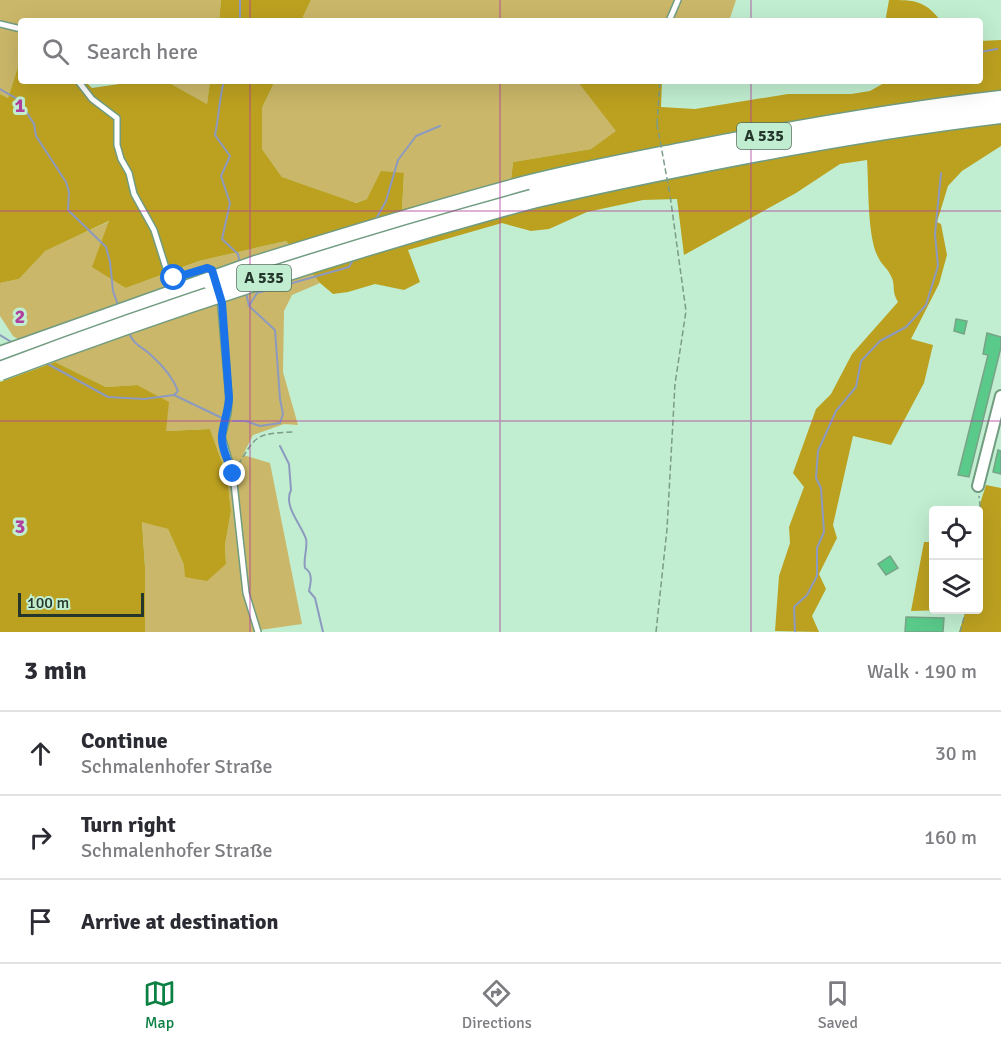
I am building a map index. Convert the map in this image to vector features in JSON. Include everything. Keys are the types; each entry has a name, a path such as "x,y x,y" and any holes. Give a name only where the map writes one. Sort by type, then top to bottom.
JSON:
{"highway":[{"name":"A 535","path":"0,372 255,281 424,229 531,192 648,159 774,134 1001,100"},
{"name":"A 535","path":"5,352 256,265 425,213 775,148 1001,114"}],"street":[{"path":"978,486 1000,400"}],"lane":[{"path":"670,18 678,0"},
{"path":"0,24 18,28"},
{"path":"80,84 92,99 117,118 117,145 121,159 129,173 134,194 154,230 166,268 174,278 207,268 212,270 222,303 229,398 222,437 223,448 233,474 246,593 258,632"}],"path":[{"path":"656,632 667,529 675,384 686,311 670,195 657,124 660,84"},
{"path":"233,474 253,440 264,434 293,432"},
{"path":"978,486 979,506"},
{"path":"960,632 965,614"}],"shaded area":[{"path":"0,0 221,0 219,18 18,18 18,66 8,98 0,94"},
{"path":"221,0 311,0 302,18 219,18"},
{"path":"311,0 736,0 730,18 302,18"},
{"path":"889,0 906,0 924,5 938,18 886,18"},
{"path":"1001,40 1001,146 962,171 948,186 937,222 941,224 947,255 939,284 911,339 933,345 924,383 891,445 853,436 833,525 837,538 819,574 826,589 812,616 819,632 775,631 779,576 790,543 789,527 804,487 793,473 816,409 831,394 852,354 898,302 890,273 874,248 869,210 867,160 840,164 796,193 684,255 677,199 643,200 587,212 549,229 531,231 502,223 408,250 420,282 404,290 375,284 333,294 320,283 286,241 199,261 126,288 92,267 109,221 45,251 19,279 0,283 0,94 8,98 18,66 18,84 88,84 92,88 119,84 171,84 207,104 210,84 274,84 262,108 262,149 282,177 356,203 367,199 381,171 404,173 402,209 511,180 513,162 591,149 616,131 579,84 662,84 661,107 695,109 788,94 851,94 870,91 882,84 983,84 983,41"},
{"path":"171,84 210,84 207,104"},
{"path":"274,84 579,84 617,131 591,149 513,162 511,180 402,209 404,173 367,199 355,203 282,177 262,149 262,108"},
{"path":"110,221 126,288 199,261 286,241 320,283 292,295 284,311 283,372 298,425 284,424 253,435 243,455 270,463 302,624 260,630 261,632 145,632 142,521 168,529 184,565 226,564 225,545 231,511 227,476 210,429 165,431 137,385 106,387 55,362 13,336 0,316 0,283 19,279 44,251"},
{"path":"55,362 106,387 137,385 169,402 166,431 210,429 227,476 231,511 225,545 226,564 207,581 185,577 184,565 168,529 142,522 145,632 0,632 0,382"},
{"path":"986,485 1001,488 1001,632 959,632 965,614 983,614 983,506 979,506"},
{"path":"924,542 929,542 929,610 911,611"}],"building":[{"path":"956,319 967,321 964,334 954,331"},
{"path":"987,333 1001,337 1001,347 969,477 958,475 988,355 983,354"},
{"path":"998,450 1001,451 1001,474 993,472"},
{"path":"890,556 898,568 886,575 878,564"},
{"path":"906,617 944,618 943,632 905,632"}],"waterway":[{"path":"240,0 240,18"},
{"path":"983,51 997,49"},
{"path":"223,84 215,135 230,156 221,176 230,203 222,239 238,254 240,264"},
{"path":"0,89 19,100 34,124 36,136 66,182 69,192 68,210 106,247 113,291 118,305"},
{"path":"376,219 386,201 398,160 416,136 440,126"},
{"path":"795,632 794,607 807,595 817,576 817,548 824,532 821,488 816,478 818,451 836,411 856,387 861,361 880,341 906,327 926,305 938,266 935,234 941,173"},
{"path":"249,306 257,293 349,267 354,258"},
{"path":"233,421 246,421 260,426 280,423 283,414 275,330 249,306 246,293"},
{"path":"129,333 170,377 178,391 174,395"},
{"path":"0,335 13,343"},
{"path":"46,363 108,397 144,399 174,395 222,418"},
{"path":"280,446 289,464 291,490 289,502 306,539 305,568 310,575 309,591 315,598 323,632"}],"route":[{"path":"174,278 207,268 212,270 222,303 229,398 222,437 223,448 233,474"}]}
